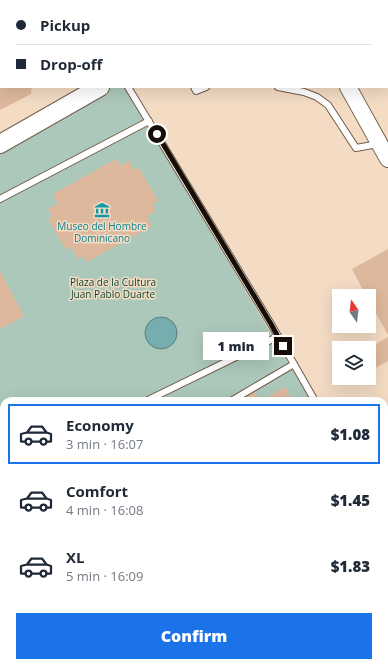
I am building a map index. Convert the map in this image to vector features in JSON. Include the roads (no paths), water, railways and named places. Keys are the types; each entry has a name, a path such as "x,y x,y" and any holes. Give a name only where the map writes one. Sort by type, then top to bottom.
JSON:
{"main road":[{"path":"0,144 98,88"}],"street":[{"path":"349,88 384,141 388,159"}],"lane":[{"path":"129,88 314,397"},
{"path":"194,88 196,91 204,88"},
{"path":"283,88 304,92 317,97 328,105 356,148 384,141"},
{"path":"0,199 149,121"},
{"path":"154,397 277,337"},
{"path":"238,397 294,364"}],"water":[{"path":"158,317 164,317 174,324 177,333 176,339 170,346 164,349 158,349 148,342 145,336 145,330 152,320"}],"place":[{"name":"Museo del Hombre Dominicano","path":"102,210"}],"park label":[{"name":"Plaza de la Cultura Juan Pablo Duarte","path":"113,288"}]}
